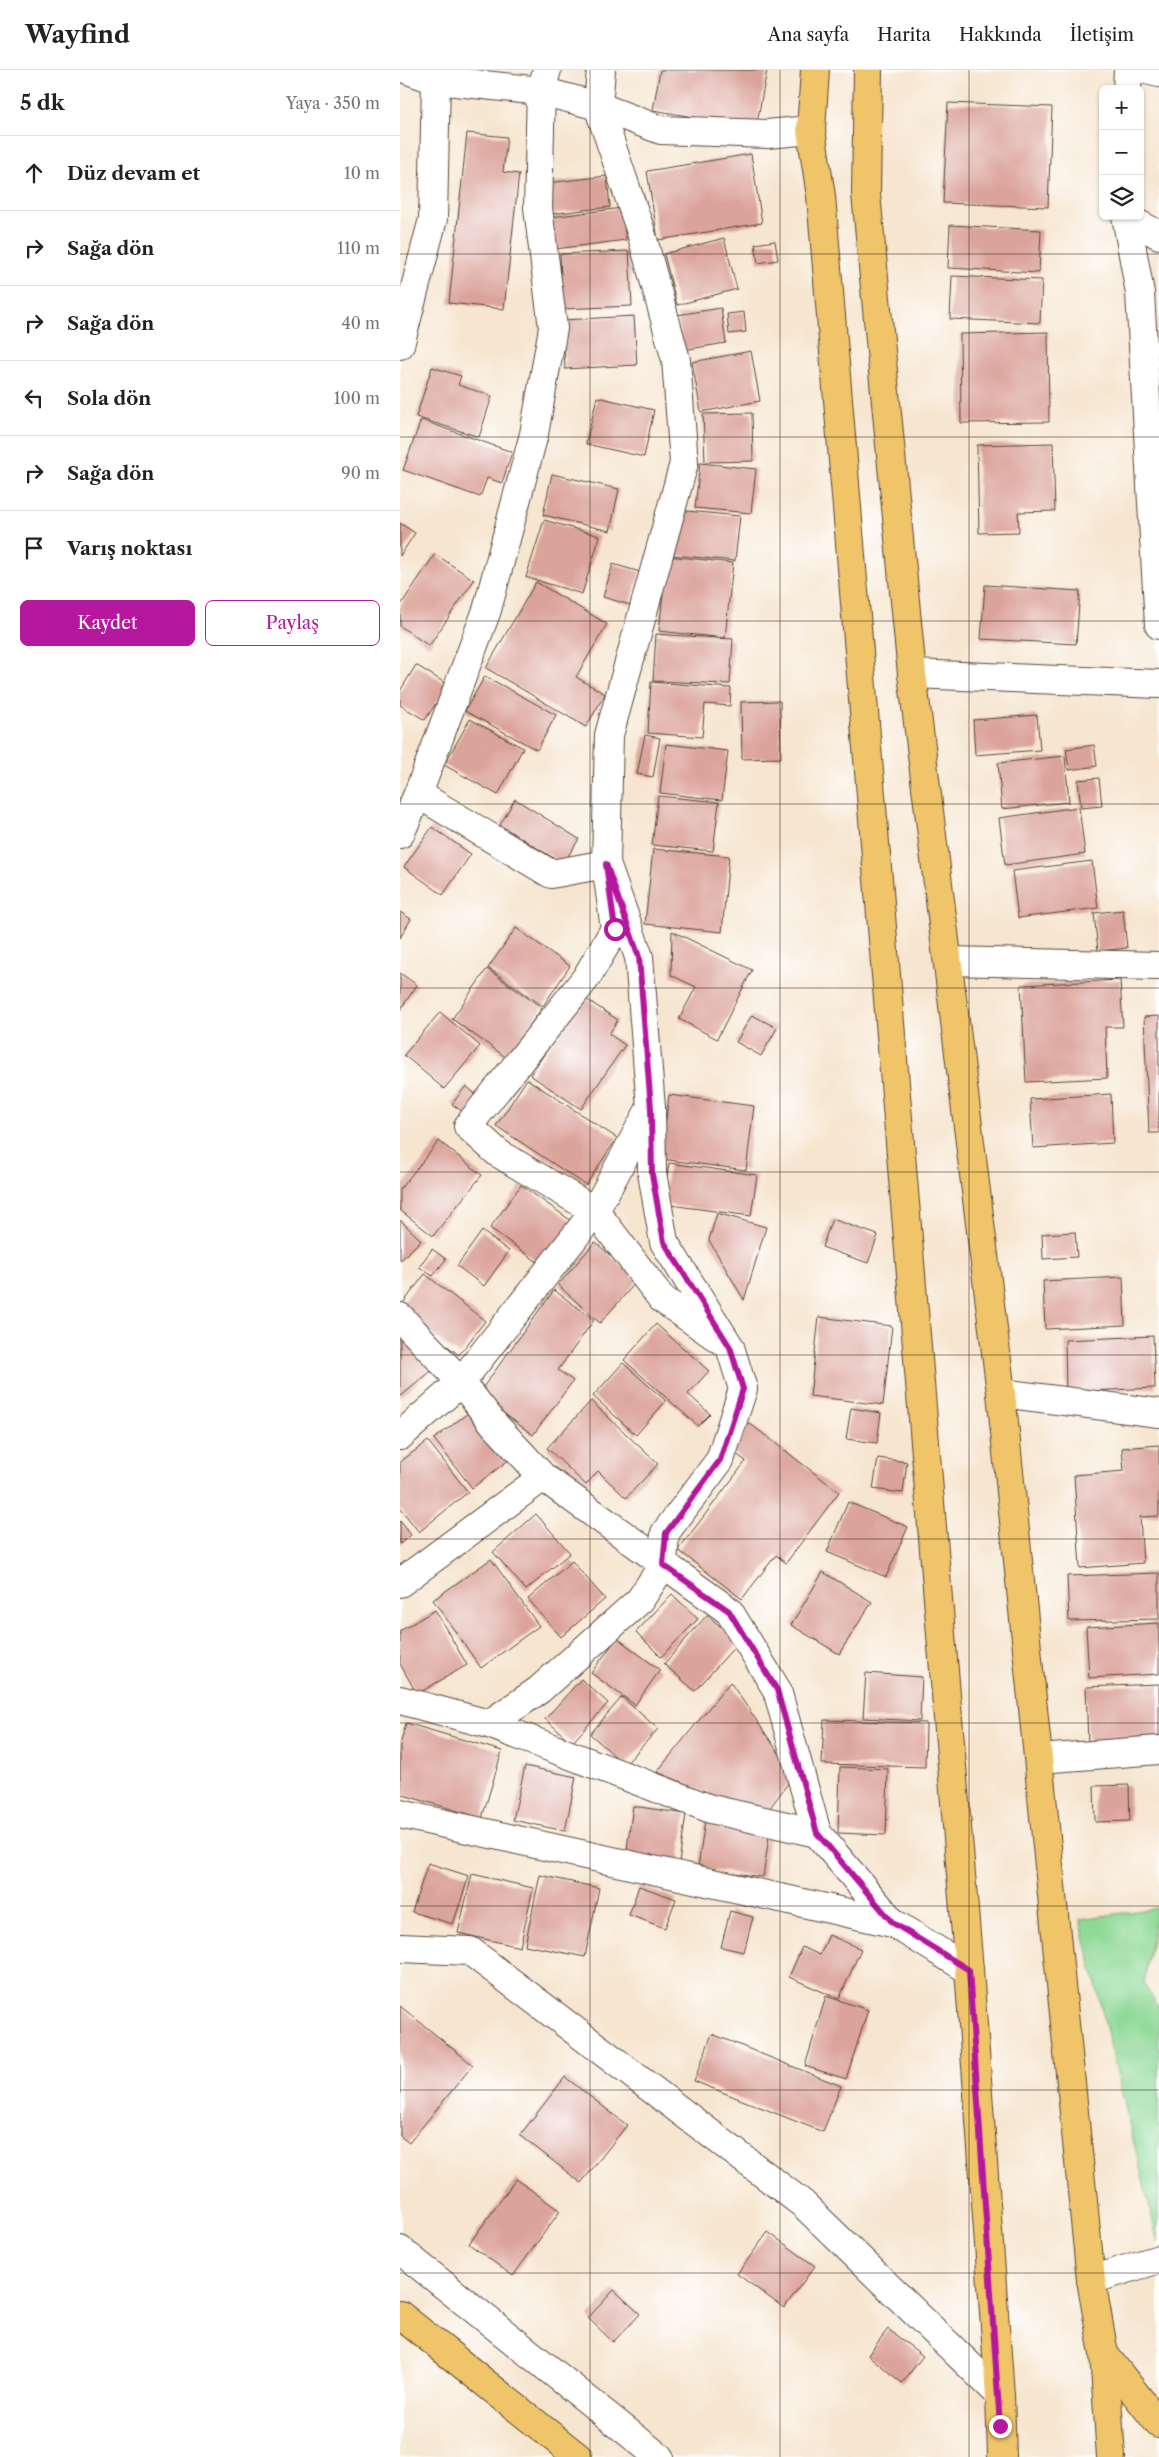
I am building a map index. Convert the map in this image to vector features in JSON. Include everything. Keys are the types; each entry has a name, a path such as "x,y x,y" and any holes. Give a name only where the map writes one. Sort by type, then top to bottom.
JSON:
{"main road":[{"path":"815,70 811,130 822,216 969,1970 1000,2395 1002,2457"},
{"path":"868,70 866,194 912,674 1001,1393 1091,2280 1104,2354 1111,2457"},
{"path":"400,2314 578,2457"},
{"path":"1104,2354 1159,2424"},
{"path":"984,2457 1000,2426"}],"street":[{"path":"408,70 436,80 544,80 598,106 661,130 767,134 811,130"},
{"path":"601,70 598,106 641,232 676,360 684,463 609,735 606,864 615,929 586,978 468,1126 498,1153 595,1211 662,1299 730,1347"},
{"path":"1127,85 1128,70"},
{"path":"1146,70 1159,73"},
{"path":"400,345 409,277 433,219 436,80"},
{"path":"400,834 418,794 487,610 534,434 553,328 538,208 544,80"},
{"path":"1127,220 1140,293 1159,625"},
{"path":"1132,220 1159,235"},
{"path":"912,674 1159,684"},
{"path":"418,794 550,874 606,864"},
{"path":"489,1724 539,1690 640,1600 663,1565 666,1533 720,1460 743,1389 730,1347 664,1242 652,1174 651,1108 639,957 606,864"},
{"path":"949,961 1159,966"},
{"path":"400,1436 461,1382 595,1211 651,1108"},
{"path":"400,1316 461,1382 493,1423 543,1478 729,1611 777,1690 817,1833 893,1923 969,1970"},
{"path":"1001,1393 1159,1413"},
{"path":"400,1583 543,1478"},
{"path":"400,1700 489,1724 711,1809 817,1833"},
{"path":"1039,1759 1159,1750"},
{"path":"400,1814 893,1923"},
{"path":"400,1948 470,1951 803,2204 1000,2395"},
{"path":"400,2250 659,2457"},
{"path":"1091,2280 1159,2259"}],"green space":[{"path":"1157,1908 1144,1984 1159,2008 1158,2243 1080,1919"}],"building":[{"path":"660,70 767,70 756,128 653,110"},
{"path":"948,103 1052,107 1048,207 943,203"},
{"path":"467,133 507,137 503,172 519,174 504,309 449,303"},
{"path":"751,154 762,223 658,240 647,171"},
{"path":"607,176 610,207 550,214 547,183"},
{"path":"622,208 626,240 555,249 551,217"},
{"path":"950,225 1041,230 1039,273 948,268"},
{"path":"724,238 737,289 677,305 664,254"},
{"path":"775,241 778,260 758,263 755,244"},
{"path":"629,251 632,306 562,309 560,254"},
{"path":"952,276 1042,280 1040,323 950,319"},
{"path":"721,308 726,343 683,350 677,315"},
{"path":"744,312 746,332 729,334 727,314"},
{"path":"634,316 637,365 565,369 563,320"},
{"path":"1048,332 1049,422 961,423 960,334"},
{"path":"751,351 760,401 701,412 692,362"},
{"path":"432,367 461,376 458,385 492,396 479,437 416,417"},
{"path":"597,397 654,410 644,457 586,444"},
{"path":"752,413 753,461 705,462 703,414"},
{"path":"421,420 512,452 502,483 487,478 480,497 403,470"},
{"path":"1053,443 1055,511 1018,512 1019,532 979,533 977,445"},
{"path":"700,463 756,469 751,513 695,508"},
{"path":"552,474 619,489 610,531 543,515"},
{"path":"676,510 740,516 735,561 672,555"},
{"path":"544,520 600,536 582,594 526,577"},
{"path":"400,523 415,533 400,556"},
{"path":"435,554 474,580 429,646 400,626 400,606"},
{"path":"667,556 733,563 725,638 659,631"},
{"path":"613,564 640,572 630,605 603,597"},
{"path":"536,582 607,624 576,677 605,694 586,727 486,668"},
{"path":"985,585 1080,591 1076,644 981,639"},
{"path":"656,634 733,639 730,684 653,681"},
{"path":"416,665 448,685 425,720 400,705 400,691"},
{"path":"485,676 556,715 537,750 465,711"},
{"path":"651,682 731,688 730,706 705,704 702,737 648,733"},
{"path":"780,701 781,758 742,759 741,702"},
{"path":"1037,715 1040,750 975,755 973,720"},
{"path":"470,719 523,748 498,795 444,765"},
{"path":"645,735 660,738 653,777 637,774"},
{"path":"666,744 728,751 722,800 660,793"},
{"path":"1094,745 1097,766 1069,770 1066,749"},
{"path":"1065,756 1069,802 1002,809 998,763"},
{"path":"1099,778 1102,806 1081,808 1078,780"},
{"path":"658,796 719,802 713,851 652,845"},
{"path":"515,799 579,839 563,864 500,825"},
{"path":"1079,807 1085,854 1005,865 999,818"},
{"path":"432,827 471,854 443,895 404,867"},
{"path":"653,849 729,856 722,932 645,924"},
{"path":"1092,861 1098,908 1018,918 1012,871"},
{"path":"1123,910 1127,948 1098,951 1094,913"},
{"path":"400,912 411,919 400,938"},
{"path":"516,928 570,966 543,1006 488,968"},
{"path":"672,931 752,970 717,1039 679,1019 696,987 671,975"},
{"path":"487,969 542,1008 507,1058 452,1019"},
{"path":"400,973 417,985 400,1010"},
{"path":"1120,980 1123,1027 1105,1027 1107,1078 1026,1082 1021,985"},
{"path":"583,997 618,1020 609,1034 625,1045 581,1109 530,1075"},
{"path":"440,1012 480,1046 444,1089 404,1055"},
{"path":"752,1015 777,1028 761,1056 736,1042"},
{"path":"1159,1016 1159,1133 1149,1133 1144,1017"},
{"path":"527,1079 617,1138 586,1185 496,1126"},
{"path":"466,1086 480,1098 467,1115 452,1104"},
{"path":"1111,1094 1113,1143 1033,1148 1030,1099"},
{"path":"669,1095 754,1106 746,1170 661,1159"},
{"path":"439,1141 482,1175 433,1236 400,1210 400,1189"},
{"path":"669,1163 757,1175 751,1216 663,1204"},
{"path":"521,1185 577,1225 546,1268 490,1228"},
{"path":"717,1213 766,1227 744,1300 709,1240"},
{"path":"832,1219 878,1235 868,1263 822,1247"},
{"path":"400,1220 421,1240 400,1261"},
{"path":"482,1231 509,1251 484,1286 457,1266"},
{"path":"1075,1232 1077,1257 1043,1259 1042,1234"},
{"path":"595,1242 638,1280 600,1323 558,1285"},
{"path":"432,1249 446,1259 433,1276 419,1267"},
{"path":"425,1274 485,1321 459,1355 400,1310 400,1307"},
{"path":"1123,1277 1125,1325 1045,1329 1043,1281"},
{"path":"554,1290 594,1320 558,1370 573,1381 533,1435 478,1394"},
{"path":"819,1317 892,1326 883,1405 810,1396"},
{"path":"400,1323 436,1367 400,1397"},
{"path":"656,1324 709,1371 688,1394 710,1414 698,1426 624,1360"},
{"path":"1153,1336 1155,1388 1066,1392 1065,1340"},
{"path":"623,1363 666,1401 636,1435 593,1396"},
{"path":"591,1401 658,1464 626,1498 598,1471 586,1485 547,1448"},
{"path":"851,1408 881,1413 877,1443 846,1439"},
{"path":"472,1410 510,1459 472,1488 434,1439"},
{"path":"749,1423 839,1492 786,1563 776,1555 742,1599 678,1550 746,1461 729,1449"},
{"path":"428,1441 468,1492 419,1532 400,1508 400,1462"},
{"path":"1159,1445 1159,1516 1140,1517 1143,1563 1080,1568 1074,1475 1124,1471 1122,1448"},
{"path":"878,1458 907,1462 903,1493 873,1489"},
{"path":"848,1502 908,1527 886,1577 827,1552"},
{"path":"536,1514 570,1553 526,1590 493,1552"},
{"path":"400,1521 411,1535 400,1544"},
{"path":"491,1559 539,1626 481,1668 433,1600"},
{"path":"572,1561 605,1599 561,1637 528,1599"},
{"path":"823,1572 872,1602 839,1654 791,1625"},
{"path":"1159,1573 1159,1619 1069,1621 1067,1576"},
{"path":"672,1594 698,1619 661,1657 636,1632"},
{"path":"435,1610 467,1665 417,1694 400,1664 400,1631"},
{"path":"707,1615 739,1642 695,1691 664,1664"},
{"path":"1159,1623 1159,1674 1089,1678 1086,1627"},
{"path":"617,1638 660,1670 635,1705 591,1673"},
{"path":"866,1673 922,1677 920,1721 863,1718"},
{"path":"581,1679 608,1703 572,1743 545,1719"},
{"path":"730,1682 794,1775 764,1816 657,1772"},
{"path":"1159,1684 1159,1742 1088,1745 1086,1687"},
{"path":"622,1697 658,1729 625,1765 590,1734"},
{"path":"824,1720 926,1723 925,1767 822,1764"},
{"path":"406,1723 502,1751 482,1818 400,1794 400,1745"},
{"path":"525,1766 576,1777 565,1831 513,1820"},
{"path":"840,1767 888,1769 886,1835 838,1833"},
{"path":"1129,1785 1130,1821 1095,1822 1094,1786"},
{"path":"633,1806 686,1814 679,1863 626,1855"},
{"path":"705,1821 770,1830 763,1877 698,1868"},
{"path":"428,1863 469,1876 453,1924 412,1912"},
{"path":"472,1874 533,1888 520,1947 458,1933"},
{"path":"540,1875 599,1888 585,1957 525,1945"},
{"path":"639,1886 676,1899 665,1928 629,1915"},
{"path":"730,1911 753,1917 744,1952 721,1947"},
{"path":"829,1935 861,1949 839,1999 789,1977 802,1947 820,1955"},
{"path":"826,1996 868,2010 846,2079 805,2066"},
{"path":"400,2006 473,2065 409,2143 400,2136"},
{"path":"712,2034 841,2086 823,2132 694,2081"},
{"path":"565,2077 627,2125 581,2183 520,2135"},
{"path":"516,2179 560,2211 513,2276 469,2244"},
{"path":"768,2232 815,2266 784,2308 737,2274"},
{"path":"614,2290 640,2314 613,2342 588,2318"},
{"path":"888,2329 923,2356 902,2383 868,2355"}],"route":[{"path":"615,929 606,864 639,957 651,1108 652,1174 664,1242 730,1347 743,1389 720,1460 666,1533 663,1565 729,1611 777,1690 817,1833 893,1923 969,1970 1000,2395 1000,2426"}]}
